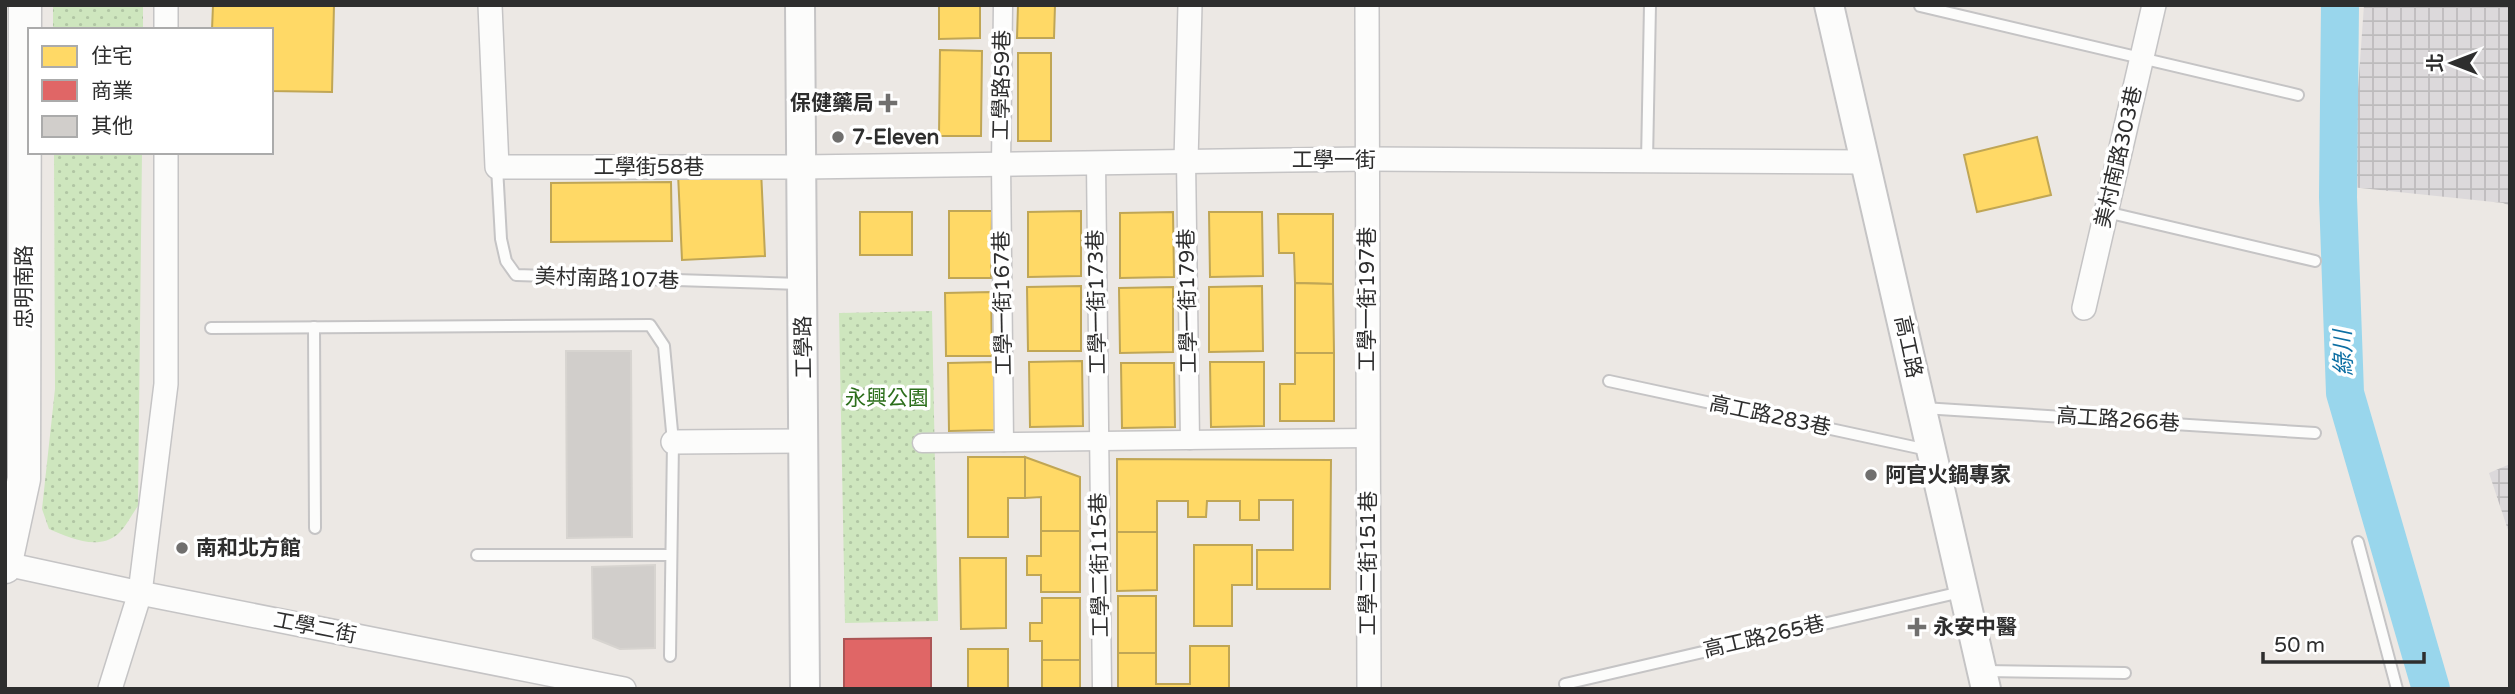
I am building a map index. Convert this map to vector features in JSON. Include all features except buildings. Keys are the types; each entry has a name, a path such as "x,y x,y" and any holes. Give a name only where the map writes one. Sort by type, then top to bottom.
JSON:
{"main road":[{"name":"忠明南路","path":"6,566 24,479 25,5"}],"street":[{"path":"166,5 166,28"},
{"name":"美村南路107巷","path":"490,5 497,167"},
{"name":"工學路","path":"800,5 805,689"},
{"name":"工學路59巷","path":"1001,164 1003,5"},
{"path":"1186,161 1190,5"},
{"name":"工學一街197巷","path":"1367,5 1367,438"},
{"name":"高工路","path":"1829,5 1984,680"},
{"name":"美村南路303巷","path":"2084,308 2154,5"},
{"path":"110,689 140,593 166,384 166,154"},
{"name":"工學一街","path":"802,167 1367,159 1866,162"},
{"name":"工學一街179巷","path":"1186,161 1190,440"},
{"name":"工學一街173巷","path":"1096,163 1099,441"},
{"name":"工學一街167巷","path":"1001,164 1004,442"},
{"name":"工學街58巷","path":"497,167 802,167"},
{"path":"922,443 1367,438"},
{"name":"工學二街151巷","path":"1367,438 1369,689"},
{"name":"工學二街115巷","path":"1099,441 1102,689"},
{"path":"673,442 805,442"},
{"name":"工學二街","path":"6,566 616,688"}],"lane":[{"path":"1647,161 1650,5"},
{"path":"1920,6 2298,95"},
{"name":"美村南路107巷","path":"497,167 501,239 506,261 516,275 803,284"},
{"path":"2106,212 2315,261"},
{"path":"211,328 650,325 664,346 673,442 670,656"},
{"path":"314,327 315,528"},
{"name":"高工路283巷","path":"1609,381 1931,450"},
{"name":"高工路266巷","path":"1921,408 2315,433"},
{"path":"2358,542 2398,689"},
{"path":"477,555 671,555"},
{"name":"高工路265巷","path":"1565,684 1964,591"},
{"path":"1984,680 2125,673"}],"shaded area":[{"path":"2364,5 2510,5 2510,206 2503,203 2351,187"},
{"path":"2510,464 2510,536 2489,473"}],"green space":[{"path":"53,5 143,5 143,28 53,28"},
{"path":"54,154 142,154 138,506 118,534 102,542 84,541 49,529 42,509 55,389"},
{"name":"永興公園","path":"932,311 938,621 845,623 839,313"}],"waterway":[{"name":"綠川","path":"2340,5 2338,197 2345,393 2431,689"}],"place":[{"name":"保健藥局","path":"888,103"},
{"name":"7-Eleven","path":"838,137"},
{"name":"阿官火鍋專家","path":"1871,475"},
{"name":"南和北方館","path":"182,548"},
{"name":"永安中醫","path":"1917,627"}]}
